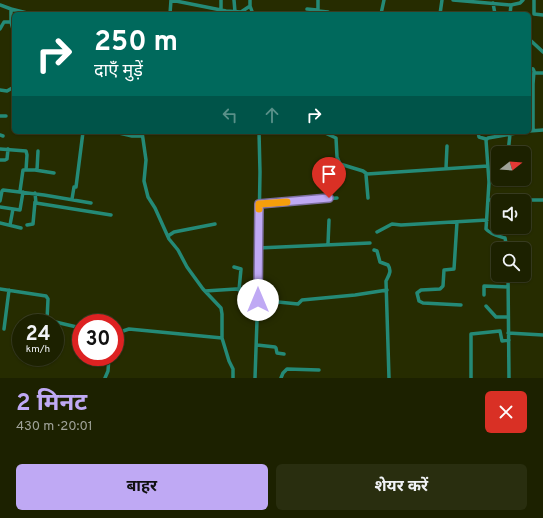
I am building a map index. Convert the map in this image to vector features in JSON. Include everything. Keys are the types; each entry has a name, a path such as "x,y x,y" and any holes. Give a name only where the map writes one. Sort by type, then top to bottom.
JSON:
{"street":[{"path":"170,12 171,0 221,11 243,11 250,6"},
{"path":"198,0 198,6"},
{"path":"221,0 221,11"},
{"path":"234,0 235,12"},
{"path":"250,0 252,12"},
{"path":"317,10 318,0"},
{"path":"381,12 384,0"},
{"path":"440,12 442,0"},
{"path":"453,0 511,5 520,4 523,0"},
{"path":"534,0 534,14 543,15"},
{"path":"493,3 495,12"},
{"path":"0,5 23,12"},
{"path":"510,12 511,5"},
{"path":"0,29 4,22 11,24 11,9"},
{"path":"307,9 328,12"},
{"path":"531,41 543,52"},
{"path":"531,69 534,73 531,131 543,130"},
{"path":"534,73 543,73"},
{"path":"0,90 7,91 12,89"},
{"path":"0,116 6,116"},
{"path":"72,199 79,170 78,162 83,134"},
{"path":"124,134 132,136 142,134 146,160 144,178 148,196 168,236 187,267 221,310 222,338 233,369 233,378"},
{"path":"255,378 258,300 259,134"},
{"path":"330,134 336,139 337,157 340,164 363,171 367,174 488,166"},
{"path":"478,134 479,138 486,139 510,134 509,146"},
{"path":"486,139 488,166 486,229 505,238 506,242"},
{"path":"446,146 446,168"},
{"path":"0,148 27,152 26,170 23,171 20,210 0,207"},
{"path":"0,160 6,159 8,149"},
{"path":"37,170 38,151"},
{"path":"26,170 54,173"},
{"path":"367,174 368,198"},
{"path":"0,201 1,190 35,193 92,203"},
{"path":"27,225 33,224 35,193"},
{"path":"259,204 337,198"},
{"path":"488,200 543,200"},
{"path":"35,202 110,214"},
{"path":"10,225 13,209"},
{"path":"328,244 329,220"},
{"path":"377,232 392,224 401,225 487,220"},
{"path":"457,222 454,269 444,270 443,286 440,289 421,290 417,293 419,301 423,303 461,305"},
{"path":"0,223 20,228"},
{"path":"168,236 174,232 215,224"},
{"path":"258,248 370,243"},
{"path":"374,250 377,250 380,263 390,267 390,274 386,281 389,378"},
{"path":"234,267 241,269 239,290"},
{"path":"508,282 509,378"},
{"path":"484,295 484,286 508,286"},
{"path":"0,289 46,296 48,299 47,320 72,326"},
{"path":"4,329 9,290"},
{"path":"258,300 298,304 301,300 355,295 387,290"},
{"path":"205,291 258,291"},
{"path":"486,306 496,317 508,317"},
{"path":"124,332 129,329 222,338"},
{"path":"471,378 470,335 500,331 502,341 509,340"},
{"path":"508,333 543,335"},
{"path":"257,345 275,347 277,354 284,354"},
{"path":"105,378 108,366"},
{"path":"281,378 287,369 319,370"}],"slow traffic":[{"path":"259,209 259,204 287,202"}],"route":[{"path":"258,300 259,204 329,198"}]}
